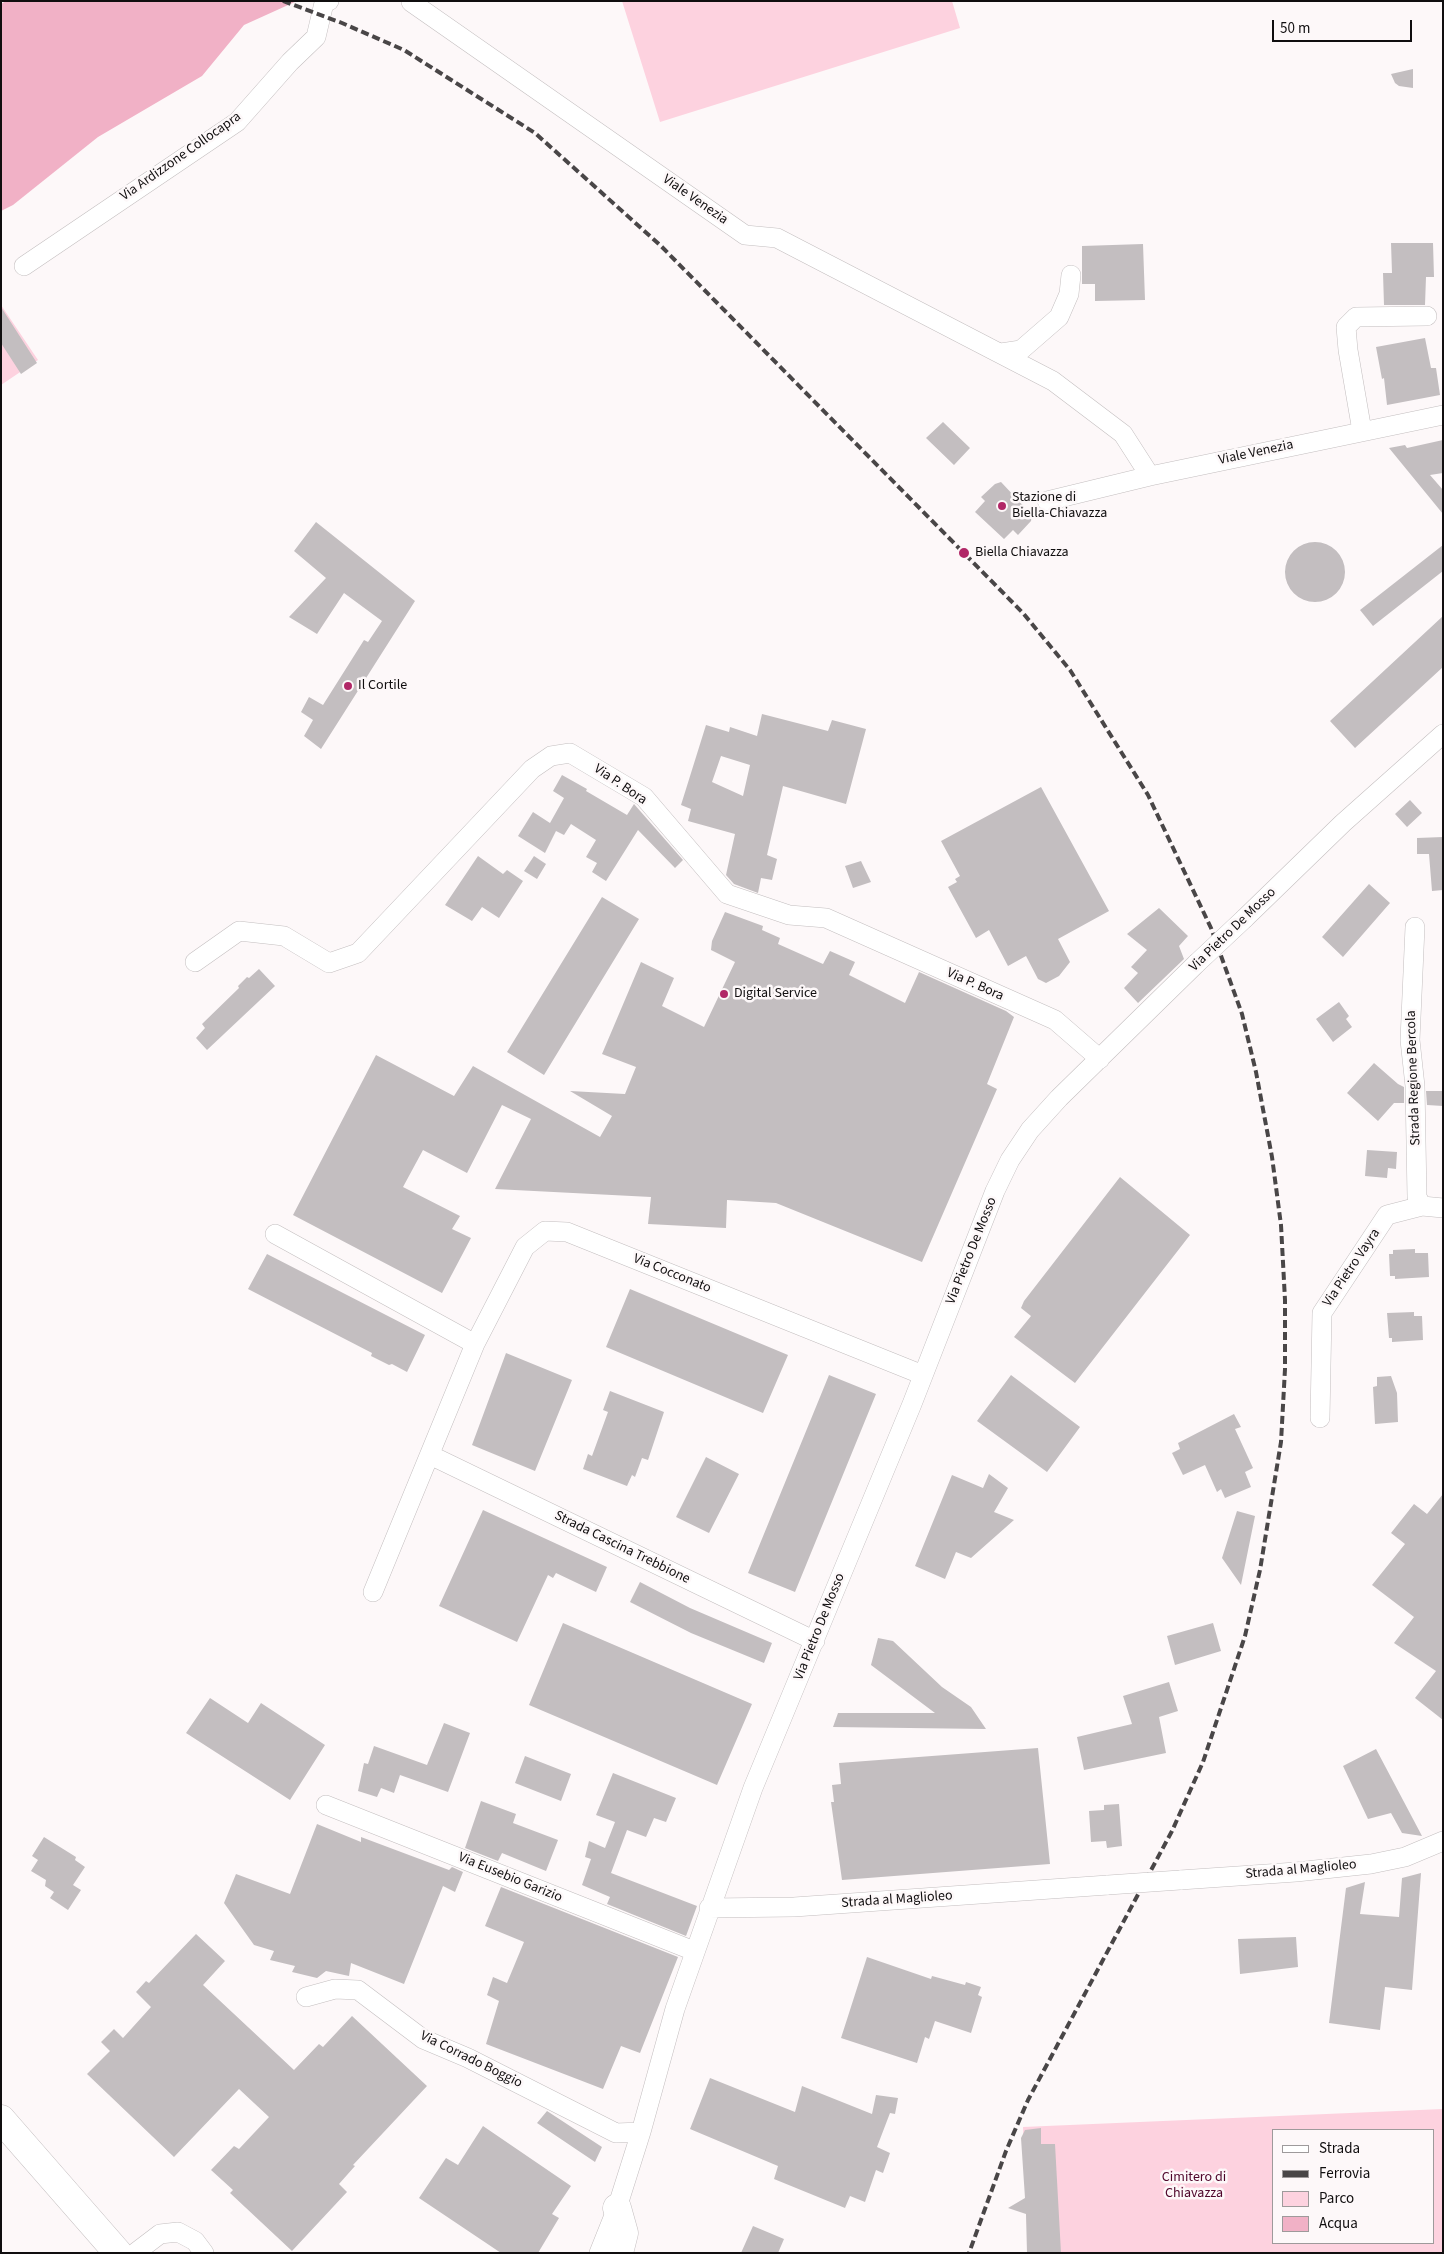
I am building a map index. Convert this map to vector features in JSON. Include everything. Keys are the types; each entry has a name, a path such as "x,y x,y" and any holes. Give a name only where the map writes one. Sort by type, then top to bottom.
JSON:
{"highway":[{"path":"1,2119 117,2252"},
{"path":"617,2208 624,2232 619,2253"}],"street":[{"name":"Via Ardizzone Collocapra","path":"24,266 237,122 290,62 316,37 324,3 329,1"},
{"name":"Viale Venezia","path":"411,2 745,235 777,238 1053,381 1122,434 1150,476"},
{"path":"1001,353 1021,350 1059,317 1069,294 1071,275"},
{"path":"1362,431 1348,350 1346,327 1356,318 1427,316"},
{"name":"Viale Venezia","path":"1047,501 1150,476 1443,415"},
{"name":"Via Pietro De Mosso","path":"709,1908 753,1788 1010,1160 1030,1130 1059,1098 1343,823 1443,734"},
{"name":"Via P. Bora","path":"195,962 239,931 284,936 329,963 358,952 532,769 551,756 570,753 644,797 727,894 789,915 826,918 1055,1020 1100,1059"},
{"name":"Strada Regione Bercola","path":"1415,927 1410,1040 1415,1086 1417,1197 1422,1206"},
{"path":"1422,1206 1443,1208"},
{"name":"Via Pietro Vayra","path":"1320,1418 1322,1313 1387,1215 1422,1206"},
{"name":"Via Cocconato","path":"475,1344 525,1247 544,1231 567,1232 923,1375"},
{"path":"275,1234 475,1344 373,1592"},
{"name":"Strada Cascina Trebbione","path":"430,1454 815,1640"},
{"name":"Via Eusebio Garizio","path":"326,1805 694,1951"},
{"name":"Strada al Maglioleo","path":"709,1908 794,1907 1296,1872 1371,1864 1405,1857 1443,1842"},
{"path":"599,2253 617,2208 641,2132 675,2010 709,1908"},
{"name":"Via Corrado Boggio","path":"306,1997 335,1989 358,1990 424,2040 468,2058 616,2133 641,2132"},
{"path":"134,2253 160,2234 178,2232 195,2241 204,2253"}],"green space":[{"path":"622,1 952,1 960,28 660,122"},
{"path":"1,305 38,360 1,385"},
{"name":"Cimitero di Chiavazza","path":"1443,2109 1443,2253 1028,2253 1023,2127"}],"water":[{"path":"6,1 297,1 244,25 202,76 98,137 13,205 1,211 1,4"}],"building":[{"path":"1413,69 1413,88 1399,86 1395,83 1391,74"},
{"path":"1391,243 1433,243 1434,277 1426,277 1425,305 1384,305 1383,273 1392,273"},
{"path":"1143,244 1145,300 1095,301 1095,284 1082,284 1082,246"},
{"path":"1,307 37,363 21,374 1,343"},
{"path":"1425,338 1431,368 1436,368 1440,395 1387,405 1384,378 1382,379 1376,347"},
{"path":"943,422 970,448 954,465 926,438"},
{"path":"1443,440 1443,473 1430,475 1443,490 1443,514 1389,448 1405,445 1407,448"},
{"name":"Stazione di Biella-Chiavazza","path":"1001,482 1032,515 1031,521 1018,535 1013,530 1004,539 975,512 985,501 981,497 995,484"},
{"path":"316,522 415,601 321,749 304,736 313,720 301,712 309,697 323,705 364,640 368,642 382,621 344,593 317,634 289,617 326,578 294,551"},
{"path":"1309,542 1321,542 1337,550 1343,560 1345,572 1343,584 1337,594 1321,602 1309,602 1293,594 1285,578 1285,566 1293,550"},
{"path":"1443,545 1443,571 1373,626 1360,610"},
{"path":"1443,616 1443,667 1355,748 1330,721"},
{"path":"762,714 828,731 832,720 866,729 846,804 783,786 767,855 777,859 772,880 761,878 758,893 734,884 726,875 735,834 688,821 691,809 681,805 706,725 729,732 730,727 757,736","holes":["721,756 750,765 743,796 712,782"]},
{"path":"562,775 627,815 634,804 683,860 675,868 638,830 606,881 592,872 597,863 586,857 596,840 571,824 564,835 556,831 545,853 518,836 533,812 550,823 564,798 553,791"},
{"path":"1041,787 1109,911 1058,939 1070,962 1059,976 1046,983 1038,979 1026,956 1008,966 989,930 976,938 948,887 957,882 955,879 960,876 941,841"},
{"path":"1410,800 1422,813 1407,827 1395,814"},
{"path":"1443,837 1443,890 1432,891 1429,854 1417,854 1417,838"},
{"path":"478,856 503,874 507,870 523,881 499,918 482,907 472,921 445,905"},
{"path":"534,856 546,864 537,879 524,871"},
{"path":"861,861 871,882 853,888 845,866"},
{"path":"1369,884 1390,903 1343,957 1322,937"},
{"path":"602,897 639,919 544,1075 507,1052"},
{"path":"1159,908 1188,936 1179,946 1184,959 1138,1003 1124,988 1138,973 1131,967 1147,950 1127,934"},
{"path":"725,912 763,926 762,930 780,938 778,944 823,964 830,951 855,962 849,975 905,1003 919,972 1006,1011 1014,1017 987,1084 997,1089 922,1262 776,1203 727,1200 726,1228 648,1224 651,1197 495,1189 531,1119 502,1105 467,1173 423,1150 403,1187 460,1216 452,1229 471,1238 442,1293 293,1215 376,1055 454,1096 473,1066 600,1137 612,1116 570,1091 625,1094 636,1067 602,1054 641,962 674,978 662,1006 704,1027 735,962 711,950 712,941"},
{"path":"259,969 275,986 207,1050 196,1038 205,1028 202,1024 239,988 238,986 247,977 249,978"},
{"path":"1339,1002 1349,1016 1346,1019 1352,1027 1333,1042 1316,1019"},
{"path":"1374,1063 1404,1087 1404,1103 1394,1103 1378,1121 1347,1093"},
{"path":"1426,1091 1443,1091 1443,1106 1427,1105"},
{"path":"1367,1150 1397,1152 1396,1169 1388,1168 1387,1178 1365,1176"},
{"path":"1120,1177 1190,1235 1075,1383 1014,1337 1031,1316 1021,1308 1024,1301"},
{"path":"1415,1249 1415,1253 1428,1253 1429,1277 1395,1279 1395,1276 1390,1276 1389,1254 1393,1254 1393,1250"},
{"path":"267,1254 425,1335 407,1372 371,1356 372,1353 248,1289"},
{"path":"630,1289 788,1355 763,1413 606,1347"},
{"path":"1414,1312 1414,1316 1422,1316 1423,1340 1392,1342 1392,1338 1389,1338 1387,1313"},
{"path":"506,1353 572,1380 535,1471 472,1445"},
{"path":"829,1375 876,1394 795,1592 748,1573"},
{"path":"1011,1375 1080,1427 1047,1472 977,1421"},
{"path":"1391,1376 1397,1393 1398,1422 1375,1424 1373,1387 1377,1386 1377,1377"},
{"path":"610,1391 664,1412 648,1460 642,1458 635,1477 632,1475 627,1486 583,1469 588,1454 592,1456 608,1412 603,1410"},
{"path":"1234,1414 1241,1427 1235,1429 1253,1468 1245,1472 1251,1487 1225,1498 1221,1489 1217,1492 1205,1465 1183,1475 1172,1453 1180,1449 1178,1443"},
{"path":"706,1457 739,1474 709,1533 676,1517"},
{"path":"989,1474 1008,1488 994,1512 1014,1520 971,1558 956,1552 945,1579 915,1566 952,1475 983,1488"},
{"path":"1443,1494 1443,1720 1415,1698 1436,1671 1394,1643 1414,1617 1372,1585 1405,1544 1391,1533 1414,1504 1427,1514"},
{"path":"483,1510 607,1567 596,1592 556,1573 553,1578 548,1575 517,1642 439,1606"},
{"path":"1237,1511 1255,1516 1241,1585 1222,1558"},
{"path":"640,1582 690,1608 772,1643 764,1663 691,1633 630,1602"},
{"path":"563,1623 752,1704 717,1785 529,1705"},
{"path":"1213,1623 1221,1651 1175,1665 1167,1636"},
{"path":"878,1638 893,1641 942,1687 971,1707 986,1729 833,1727 838,1713 935,1713 871,1665"},
{"path":"1169,1682 1178,1711 1159,1717 1166,1753 1084,1770 1077,1737 1132,1724 1123,1696"},
{"path":"210,1698 248,1723 261,1703 325,1745 290,1800 186,1733"},
{"path":"444,1723 470,1733 448,1792 400,1775 394,1793 381,1788 377,1797 358,1791 364,1763 368,1764 374,1746 427,1765"},
{"path":"1038,1748 1050,1864 842,1880 831,1802 834,1802 832,1785 841,1784 839,1763"},
{"path":"1376,1749 1422,1836 1402,1833 1391,1813 1368,1819 1343,1766"},
{"path":"525,1756 571,1774 561,1801 515,1783"},
{"path":"613,1773 676,1798 666,1822 654,1818 646,1837 627,1830 611,1873 697,1906 686,1936 607,1904 610,1897 582,1885 591,1859 585,1857 589,1841 605,1848 615,1822 596,1815"},
{"path":"481,1801 516,1814 513,1823 558,1840 546,1871 502,1853 498,1861 465,1848"},
{"path":"1119,1804 1122,1846 1107,1848 1106,1841 1091,1842 1089,1811 1104,1810 1104,1805"},
{"path":"317,1824 361,1842 361,1837 449,1870 452,1867 463,1872 455,1892 443,1886 404,1984 351,1963 349,1976 326,1971 317,1978 292,1972 295,1966 270,1960 274,1951 254,1945 224,1903 236,1874 290,1894"},
{"path":"44,1837 76,1857 75,1860 85,1867 73,1885 81,1890 68,1910 50,1898 54,1892 45,1886 46,1880 31,1871 38,1860 32,1856"},
{"path":"1421,1873 1412,1990 1385,1987 1380,2030 1329,2023 1346,1888 1365,1882 1360,1914 1399,1917 1402,1878"},
{"path":"501,1887 678,1957 640,2053 621,2046 603,2089 486,2044 499,2001 487,1995 493,1977 507,1983 524,1942 485,1926"},
{"path":"196,1934 225,1961 203,1985 294,2070 319,2044 323,2047 352,2016 427,2086 353,2165 355,2166 339,2184 347,2192 292,2251 230,2193 233,2190 211,2170 234,2146 239,2149 269,2117 239,2089 174,2157 87,2074 110,2051 101,2042 114,2029 123,2038 151,2007 136,1992 146,1981 149,1983"},
{"path":"1296,1937 1298,1967 1240,1974 1238,1939"},
{"path":"867,1957 931,1979 932,1976 965,1985 966,1982 981,1987 978,1995 982,1997 971,2033 935,2021 929,2039 925,2037 917,2063 841,2038"},
{"path":"710,2078 795,2112 802,2086 872,2114 876,2095 898,2098 895,2114 890,2113 877,2147 890,2153 883,2173 876,2170 865,2202 850,2196 845,2208 774,2179 778,2166 690,2129"},
{"path":"547,2111 602,2147 595,2162 537,2123"},
{"path":"483,2126 571,2186 552,2214 559,2218 538,2253 501,2253 419,2198 446,2158 458,2165"},
{"path":"1041,2128 1041,2144 1055,2144 1061,2253 1027,2253 1026,2214 1008,2208 1025,2198 1021,2138 1025,2130"},
{"path":"753,2226 784,2239 778,2253 741,2253"}],"railway":[{"path":"283,1 342,23 404,50 535,133 660,245 1023,613 1070,670 1148,795 1211,928 1242,1014 1256,1072 1272,1157 1281,1225 1285,1300 1285,1369 1281,1442 1260,1570 1245,1636 1203,1762 1172,1831 1028,2100 1006,2151 969,2253"}],"place":[{"name":"Stazione di Biella-Chiavazza","path":"1002,506"},
{"name":"Biella Chiavazza","path":"964,553"},
{"name":"Il Cortile","path":"348,686"},
{"name":"Digital Service","path":"724,994"}]}
